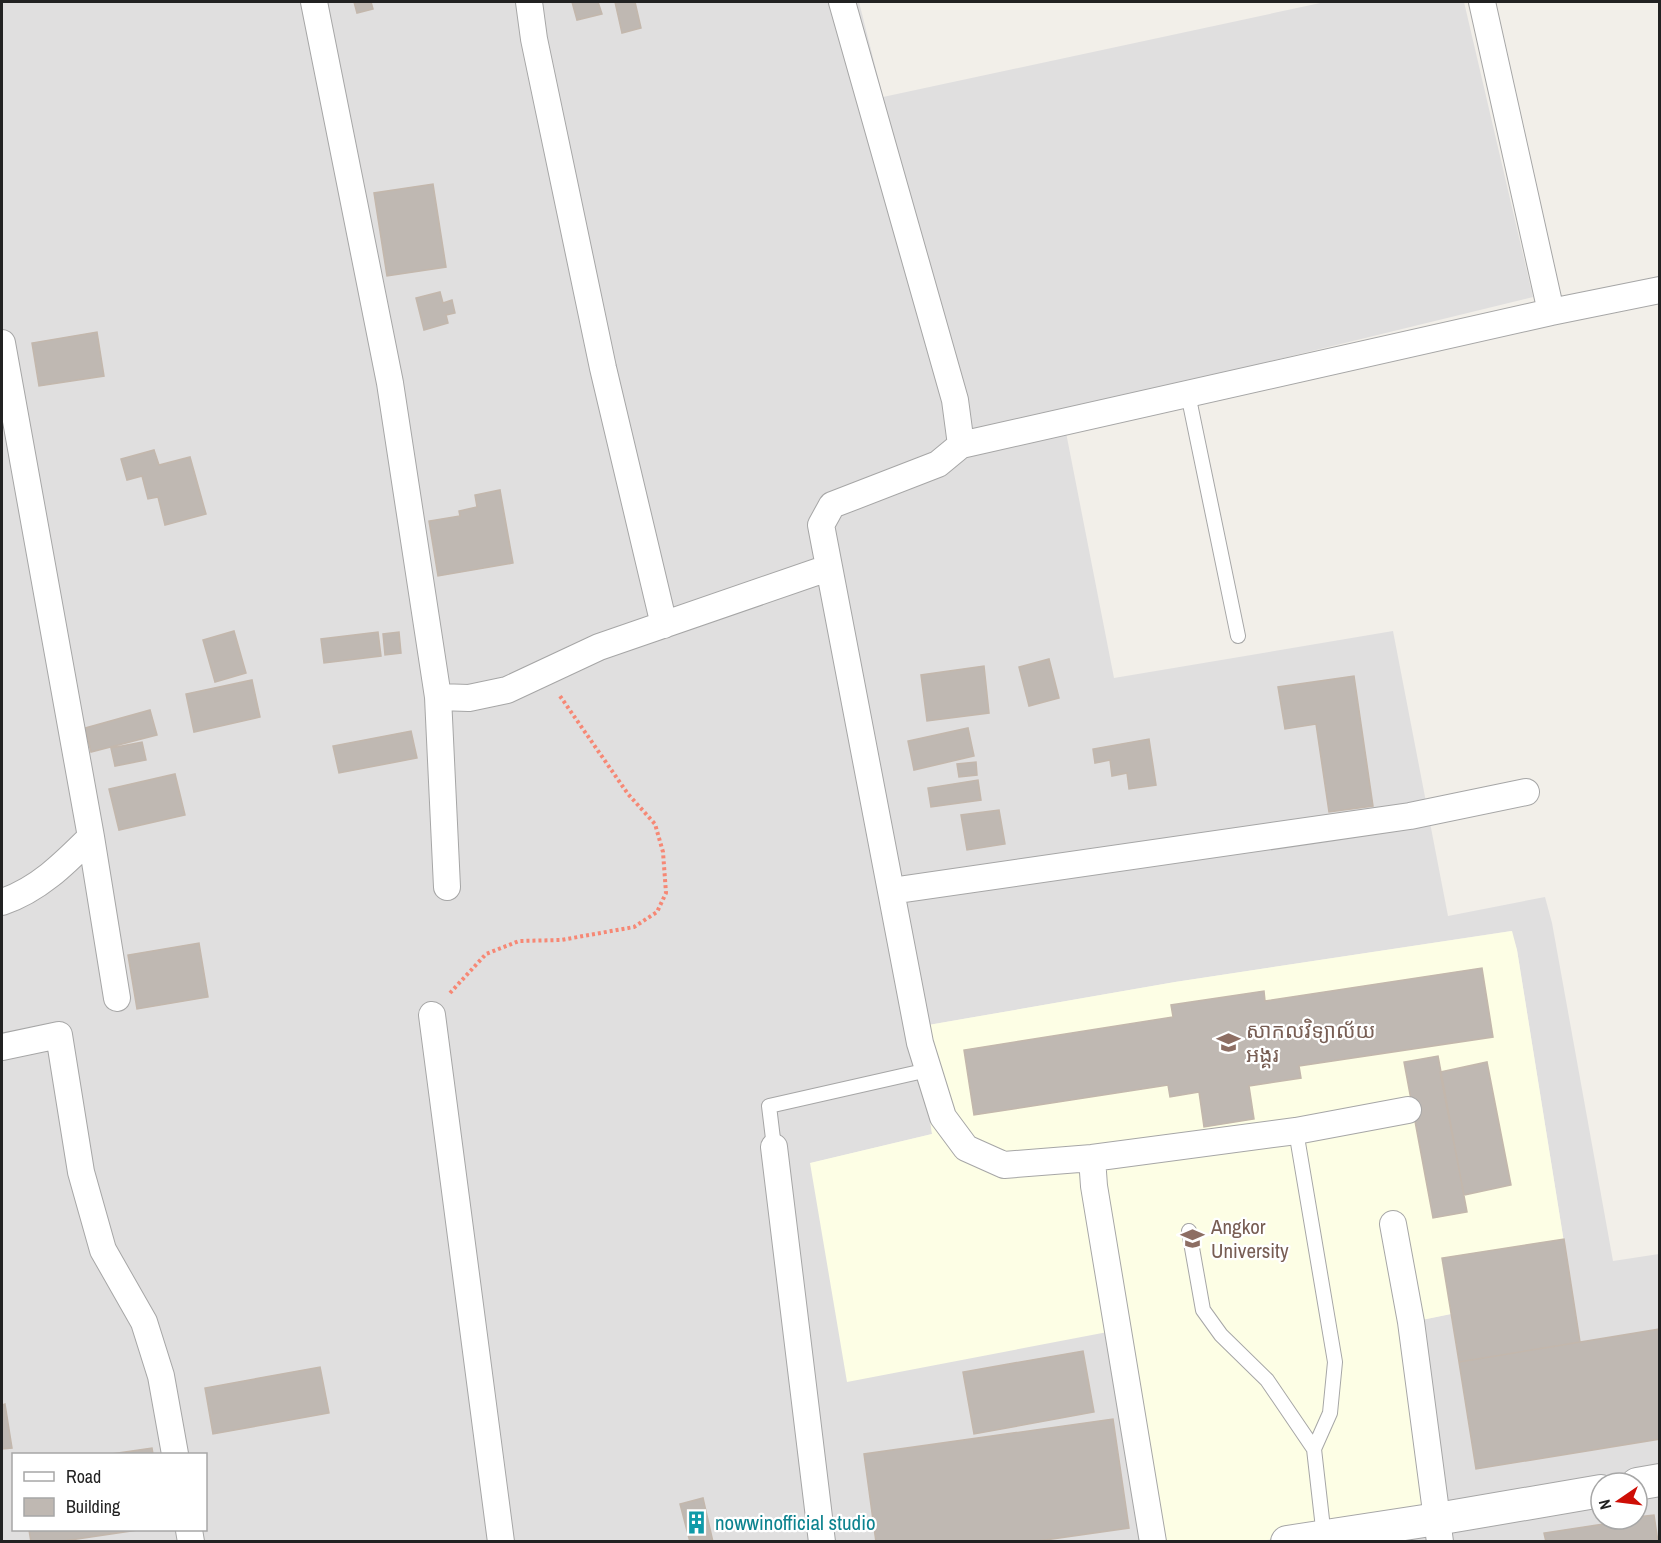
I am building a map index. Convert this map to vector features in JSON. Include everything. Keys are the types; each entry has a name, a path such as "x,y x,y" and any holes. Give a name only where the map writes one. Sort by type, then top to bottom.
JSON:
{"street":[{"path":"314,2 390,383 438,697 447,887"},
{"path":"529,2 534,39 603,368 664,625"},
{"path":"842,2 955,400 961,445"},
{"path":"1482,2 1551,312"},
{"path":"1408,1110 1296,1131 1092,1158 1004,1166 966,1148 943,1117 920,1043 821,525 832,505 938,464 961,445 1551,312 1659,290"},
{"path":"2,343 91,837 117,998"},
{"path":"438,697 469,698 507,690 599,647 828,568"},
{"path":"891,891 1410,816 1526,792"},
{"path":"2,902 20,896 57,870 91,837"},
{"path":"432,1015 501,1542"},
{"path":"2,1047 59,1035 81,1172 103,1250 144,1322 161,1376 175,1453"},
{"path":"774,1147 822,1542"},
{"path":"1092,1158 1094,1186 1153,1542"},
{"path":"1393,1224 1411,1322 1438,1530"},
{"path":"1287,1542 1324,1537 1438,1530 1589,1494"}],"lane":[{"path":"1188,394 1238,636"},
{"path":"774,1147 769,1106 928,1070"},
{"path":"1296,1131 1335,1362 1330,1413 1314,1449"},
{"path":"1189,1231 1203,1310 1221,1335 1267,1380 1314,1449 1324,1537"}],"path":[{"path":"432,1015 486,954 519,941 561,940 634,927 657,912 666,893 663,852 655,824 628,794 544,673"}],"shaded area":[{"path":"2,2 859,2 883,97 1325,2 1464,2 1533,297 1062,412 1114,678 1393,631 1448,916 1545,897 1552,923 1613,1261 1659,1254 1659,1541 1260,1541 1435,1514 1411,1322 1451,1314 1459,1361 1580,1342 1517,950 1511,931 1175,982 917,1027 932,1134 811,1163 1118,1330 1153,1541 2,1542"},
{"name":"Angkor University","path":"1512,931 1517,950 1580,1342 1459,1362 1451,1314 1412,1322 1435,1514 1260,1541 1153,1541 1118,1330 847,1382 810,1163 932,1134 917,1027 1175,982"}],"building":[{"path":"354,2 371,2 373,9 357,13"},
{"path":"572,2 598,2 602,14 577,20"},
{"path":"615,2 635,2 641,28 622,33"},
{"path":"433,184 446,267 387,276 374,193"},
{"path":"440,292 443,303 452,300 455,313 446,315 448,323 424,330 416,298"},
{"path":"97,332 104,376 39,386 32,343"},
{"path":"154,450 159,465 190,457 206,514 165,525 158,497 148,499 142,476 127,480 121,459"},
{"path":"500,490 513,563 438,576 429,521 460,516 459,511 477,507 475,495"},
{"path":"234,631 246,673 215,682 203,640"},
{"path":"378,632 381,656 324,663 321,639"},
{"path":"399,632 401,653 385,655 383,634"},
{"path":"1049,659 1059,698 1029,706 1019,667"},
{"path":"984,666 989,713 927,721 921,675"},
{"path":"1354,676 1373,806 1329,812 1316,724 1285,729 1278,687"},
{"path":"252,680 260,717 194,732 186,694"},
{"path":"150,710 157,735 91,752 85,728"},
{"path":"968,728 974,756 914,770 908,741"},
{"path":"411,731 417,758 339,773 333,746"},
{"path":"1149,739 1156,785 1129,789 1127,773 1112,776 1110,760 1095,763 1093,749"},
{"path":"142,742 146,760 115,766 111,748"},
{"path":"976,762 977,775 959,777 957,764"},
{"path":"175,774 185,815 119,830 109,789"},
{"path":"978,780 981,800 931,807 928,788"},
{"path":"999,810 1005,844 967,850 961,815"},
{"path":"199,943 208,997 137,1009 128,955"},
{"name":"សាកលវិទ្យាល័យ អង្គរ","path":"1482,968 1493,1037 1299,1066 1301,1078 1249,1086 1254,1119 1204,1127 1199,1092 1170,1097 1168,1085 974,1115 964,1050 1173,1017 1171,1005 1264,991 1265,1001"},
{"path":"1438,1056 1467,1212 1433,1218 1404,1062"},
{"path":"1487,1062 1511,1185 1464,1195 1440,1072"},
{"path":"1564,1239 1580,1342 1459,1362 1442,1258"},
{"path":"1660,1329 1660,1439 1476,1469 1459,1362"},
{"path":"1083,1351 1094,1412 974,1434 963,1372"},
{"path":"320,1367 329,1413 213,1434 205,1388"},
{"path":"5,1404 12,1448 2,1449 2,1405"},
{"path":"1113,1419 1129,1528 1031,1542 876,1542 864,1454"},
{"path":"152,1448 153,1453 118,1453"},
{"name":"nowwinofficial studio","path":"703,1498 713,1542 690,1542 680,1504"},
{"path":"1654,1515 1658,1542 1546,1542 1544,1533 1589,1526 1589,1531 1649,1531 1649,1516"},
{"path":"29,1531 131,1531 57,1542 31,1542"}],"place":[{"name":"សាកលវិទ្យាល័យ អង្គរ","path":"1228,1043"},
{"name":"Angkor University","path":"1193,1239"},
{"name":"nowwinofficial studio","path":"697,1523"}]}
